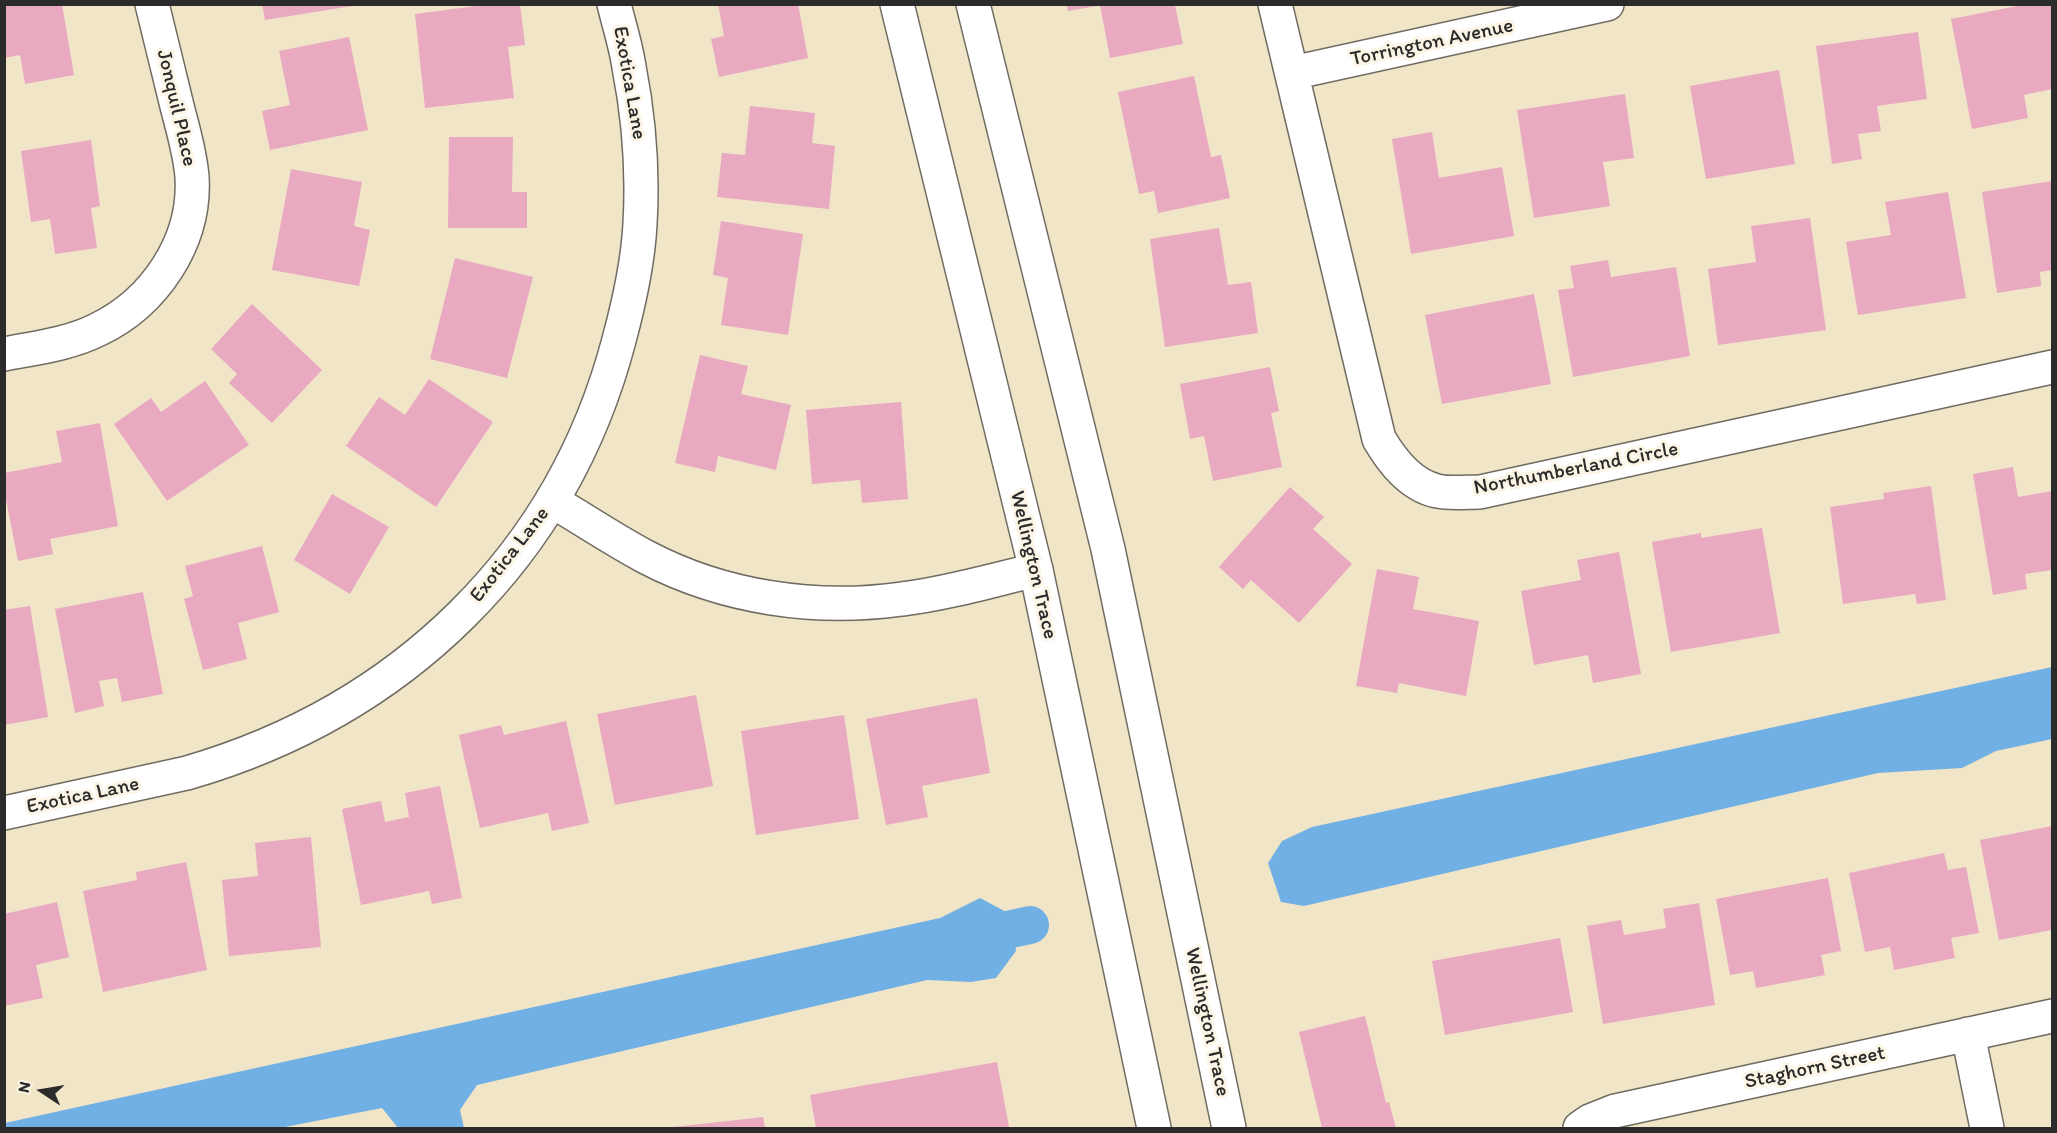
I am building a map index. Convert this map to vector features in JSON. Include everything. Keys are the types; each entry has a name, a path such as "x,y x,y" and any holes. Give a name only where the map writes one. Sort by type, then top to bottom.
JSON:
{"street":[{"name":"Jonquil Place","path":"4,354 70,340 96,331 120,318 141,301 159,281 174,258 186,224 192,179 189,152 152,4"},
{"name":"Exotica Lane","path":"4,813 187,773 213,766 287,737 357,700 441,635 479,598 529,536 552,501 589,430 609,381 629,304 640,225 640,146 629,67 614,4"},
{"name":"Wellington Trace","path":"897,4 1036,570 1154,1128"},
{"name":"Wellington Trace","path":"973,4 1108,549 1229,1128"},
{"name":"Northumberland Circle","path":"1275,4 1379,439 1393,462 1413,480 1436,491 1480,492 2052,367"},
{"name":"Torrington Avenue","path":"1292,73 1606,4"},
{"path":"552,501 646,557 700,580 757,596 786,601 845,604 903,599 1036,570"},
{"name":"Staghorn Street","path":"1580,1128 1590,1121 1615,1111 2052,1016"},
{"path":"1968,1034 1987,1128"}],"water":[{"path":"2052,667 2052,739 1996,751 1962,768 1878,773 1304,906 1281,902 1268,863 1282,841 1312,827"},
{"path":"980,898 1010,914 1016,951 996,978 971,982 927,980 477,1085 460,1110 464,1128 398,1128 382,1108 280,1128 5,1128 5,1123 940,918"}],"building":[{"path":"4,4 62,4 74,75 25,84 20,55 4,58"},
{"path":"262,4 352,4 352,6 265,20"},
{"path":"491,4 520,4 525,45 508,47 514,98 425,108 415,14"},
{"path":"718,4 798,4 808,58 719,77 711,39 724,36"},
{"path":"1067,4 1097,4 1097,6 1068,11"},
{"path":"2027,4 2052,4 2052,89 2024,95 2028,118 1972,129 1951,19"},
{"path":"1100,5 1175,5 1183,44 1110,58"},
{"path":"1918,32 1927,99 1877,106 1881,131 1858,134 1862,159 1832,164 1816,46"},
{"path":"349,37 368,130 270,150 262,111 290,105 279,51"},
{"path":"1779,70 1795,164 1706,179 1690,86"},
{"path":"1194,76 1211,157 1221,155 1230,198 1158,213 1154,191 1139,194 1118,92"},
{"path":"1625,94 1634,158 1603,162 1610,206 1534,218 1517,110"},
{"path":"750,106 815,113 812,143 835,146 829,209 717,197 722,153 745,155"},
{"path":"1432,132 1439,178 1502,167 1514,236 1411,254 1392,139"},
{"path":"449,137 513,137 512,192 527,192 527,228 448,228"},
{"path":"91,140 100,206 91,208 97,248 55,254 50,219 31,222 21,151"},
{"path":"291,169 362,182 354,226 370,230 359,286 272,270"},
{"path":"2052,181 2052,270 2040,272 2041,286 1997,293 1982,192"},
{"path":"1948,192 1966,298 1858,315 1846,242 1891,235 1885,202"},
{"path":"1810,218 1826,330 1718,345 1708,269 1756,262 1751,226"},
{"path":"721,221 803,234 788,335 721,325 728,278 713,275"},
{"path":"1219,228 1228,285 1251,282 1258,333 1165,347 1150,239"},
{"path":"455,258 533,277 507,378 430,359"},
{"path":"1608,260 1611,277 1676,267 1690,356 1573,377 1558,290 1574,288 1570,266"},
{"path":"1534,294 1551,384 1442,404 1425,315"},
{"path":"252,304 322,370 272,423 229,383 237,374 211,349"},
{"path":"700,355 748,366 741,394 791,405 776,470 718,456 715,472 675,463"},
{"path":"1270,367 1279,411 1271,413 1282,467 1213,481 1204,436 1190,439 1180,384"},
{"path":"429,379 493,422 436,507 346,446 379,397 405,415"},
{"path":"205,381 249,445 167,501 114,424 151,398 161,412"},
{"path":"901,402 908,499 862,503 860,480 812,484 806,410"},
{"path":"100,423 118,526 50,539 53,554 18,561 4,489 4,473 62,462 56,431"},
{"path":"2013,467 2018,497 2052,491 2052,570 2025,574 2027,589 1993,595 1973,474"},
{"path":"1931,486 1946,600 1917,604 1915,594 1843,604 1830,507 1884,499 1883,493"},
{"path":"1290,487 1324,517 1313,529 1352,564 1299,623 1251,580 1243,589 1219,567"},
{"path":"332,494 389,527 350,594 294,560"},
{"path":"1762,528 1780,633 1671,652 1652,542 1701,533 1701,538"},
{"path":"262,546 279,612 238,623 247,659 203,670 184,599 193,596 185,566"},
{"path":"1619,552 1641,674 1593,683 1588,655 1534,665 1521,591 1581,580 1577,560"},
{"path":"1377,569 1419,577 1413,609 1479,621 1466,696 1399,683 1397,693 1356,686"},
{"path":"143,592 163,694 122,702 117,678 99,681 104,706 75,713 55,609"},
{"path":"30,606 48,717 4,725 4,610"},
{"path":"696,695 713,786 615,805 597,714"},
{"path":"977,698 990,773 922,786 928,817 886,825 866,719"},
{"path":"844,715 859,819 756,835 741,731"},
{"path":"566,721 589,823 552,831 548,813 480,828 459,735 501,725 504,735"},
{"path":"440,786 462,898 432,904 429,891 361,905 342,809 381,801 385,822 409,817 405,793"},
{"path":"2052,826 2052,930 1999,940 1980,840"},
{"path":"311,837 321,947 229,956 222,880 258,876 255,843"},
{"path":"1944,853 1948,870 1966,867 1979,933 1951,938 1955,958 1894,970 1890,947 1865,952 1849,873"},
{"path":"186,862 207,970 103,992 83,891 137,880 136,872"},
{"path":"1828,878 1841,951 1821,955 1825,975 1756,988 1753,971 1730,975 1716,899"},
{"path":"57,902 69,957 36,965 43,998 4,1006 4,914"},
{"path":"1699,903 1715,1005 1603,1024 1587,926 1621,920 1624,935 1666,928 1663,909"},
{"path":"1560,938 1573,1012 1445,1035 1432,961"},
{"path":"1365,1016 1386,1103 1389,1102 1396,1128 1322,1128 1299,1032"},
{"path":"997,1062 1009,1127 816,1128 810,1095"},
{"path":"763,1117 765,1128 674,1128 674,1127"}],"waterway":[{"path":"961,940 1030,925"}]}
